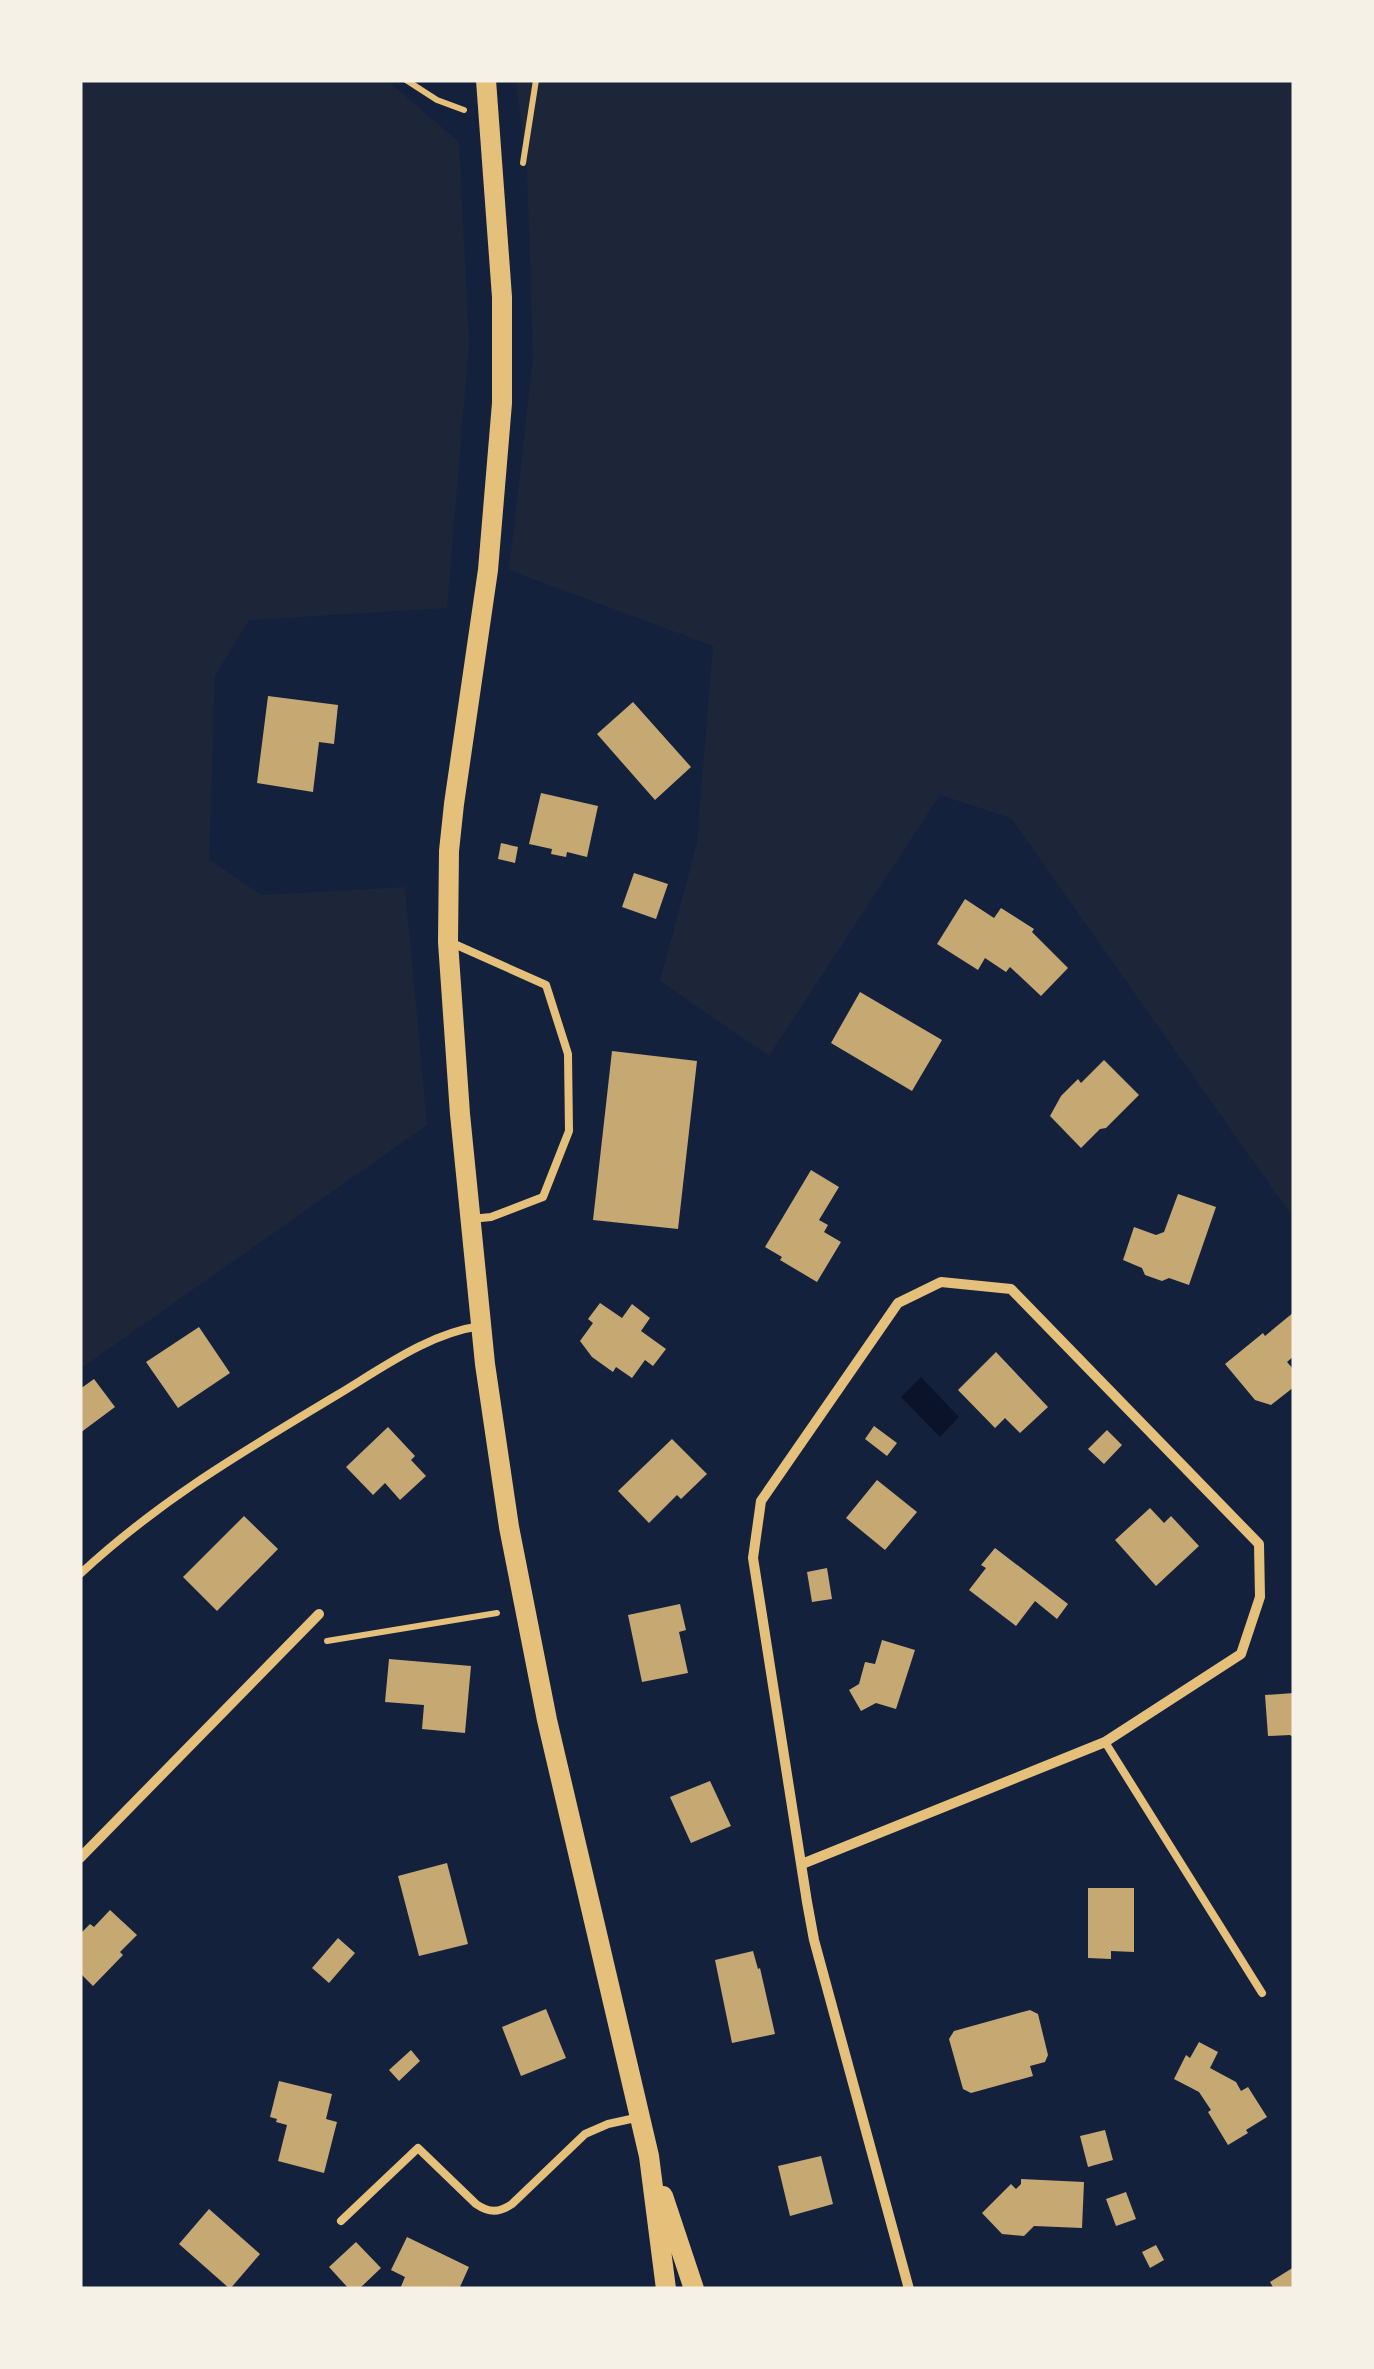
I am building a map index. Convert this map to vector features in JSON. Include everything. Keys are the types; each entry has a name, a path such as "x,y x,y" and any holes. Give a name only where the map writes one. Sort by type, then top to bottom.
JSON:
{"main road":[{"path":"486,80 502,297 502,403 488,570 454,804 447,899 460,1114 496,1445 524,1608 649,2156 666,2289"},
{"path":"649,2156 694,2289"}],"street":[{"path":"802,1864 1105,1742 1241,1654 1260,1598 1259,1544 1011,1289 941,1282 898,1303 762,1501 753,1558 814,1940 909,2289"},
{"path":"80,1858 319,1614"}],"lane":[{"path":"448,942 546,985 568,1054 569,1130 544,1197 491,1216 470,1219"},
{"path":"80,1574 146,1516 222,1464 434,1340 457,1330 481,1326"},
{"path":"1105,1742 1262,1992"},
{"path":"341,2221 418,2148 484,2210 504,2210 585,2134 640,2116"}],"path":[{"path":"406,80 454,108 490,114"},
{"path":"496,191 507,185 522,166 536,80"},
{"path":"286,1648 524,1608"}],"shaded area":[{"path":"80,80 387,80 459,142 469,342 447,608 249,620 215,676 209,859 261,895 405,887 427,1125 80,1369"},
{"path":"516,80 1294,80 1294,1219 1011,818 940,795 769,1056 660,981 697,843 713,646 509,570 533,358 527,170"},
{"path":"921,1377 959,1417 940,1437 901,1397"}],"building":[{"path":"268,696 338,705 334,744 319,742 313,792 257,783"},
{"path":"633,702 691,767 655,800 597,734"},
{"path":"541,793 598,806 587,857 567,852 566,857 551,854 552,849 529,844"},
{"path":"501,843 518,847 515,863 498,859"},
{"path":"634,873 668,884 656,919 622,907"},
{"path":"965,899 994,918 1001,908 1034,929 1032,932 1068,968 1041,996 1010,967 1006,972 985,958 978,970 937,944"},
{"path":"860,992 942,1040 912,1091 831,1043"},
{"path":"612,1051 697,1061 678,1229 593,1220"},
{"path":"1104,1060 1139,1095 1081,1148 1050,1116 1061,1096"},
{"path":"811,1170 839,1187 819,1220 828,1225 824,1232 841,1242 817,1282 765,1247"},
{"path":"1178,1194 1216,1207 1189,1285 1145,1275 1142,1268 1123,1260 1134,1227 1156,1235 1164,1232"},
{"path":"600,1303 622,1318 632,1304 650,1318 641,1331 666,1349 653,1366 645,1360 632,1378 616,1367 613,1372 592,1357 580,1341 593,1323 588,1319"},
{"path":"1294,1312 1294,1356 1287,1362 1294,1370 1294,1387 1271,1405 1255,1400 1225,1364"},
{"path":"199,1327 230,1373 178,1408 146,1362"},
{"path":"996,1352 1048,1407 1020,1433 1005,1418 995,1428 958,1390"},
{"path":"94,1379 115,1407 80,1433 80,1389"},
{"path":"874,1426 897,1443 887,1456 865,1439"},
{"path":"388,1427 415,1456 411,1460 426,1476 400,1500 385,1483 373,1495 346,1467"},
{"path":"1107,1430 1122,1445 1104,1464 1088,1449"},
{"path":"672,1439 707,1474 681,1499 677,1495 649,1523 618,1491"},
{"path":"877,1480 917,1512 885,1550 846,1518"},
{"path":"1150,1508 1164,1523 1171,1516 1199,1546 1156,1586 1115,1540"},
{"path":"244,1516 278,1549 217,1611 183,1577"},
{"path":"995,1548 1068,1604 1057,1619 1035,1601 1016,1626 969,1590"},
{"path":"827,1568 832,1599 812,1602 807,1572"},
{"path":"680,1604 686,1630 679,1632 688,1673 642,1682 628,1615"},
{"path":"882,1640 915,1650 896,1709 876,1703 861,1711 849,1690 859,1684 865,1662 875,1664"},
{"path":"389,1659 471,1666 465,1733 422,1729 424,1705 385,1702"},
{"path":"1294,1693 1294,1738 1268,1736 1265,1695"},
{"path":"710,1781 731,1826 691,1843 670,1797"},
{"path":"447,1863 468,1944 419,1956 398,1876"},
{"path":"1088,1888 1134,1888 1134,1952 1111,1951 1111,1959 1088,1958"},
{"path":"110,1910 137,1935 93,1986 80,1973 80,1934 90,1924 94,1927"},
{"path":"338,1938 355,1953 329,1983 312,1968"},
{"path":"753,1951 775,2034 732,2043 715,1960"},
{"path":"546,2009 566,2058 521,2076 502,2027"},
{"path":"1030,2010 1038,2014 1048,2055 1045,2062 1030,2066 1033,2076 971,2093 963,2089 949,2039 954,2031"},
{"path":"1199,2042 1218,2052 1210,2068 1236,2082 1241,2091 1248,2087 1267,2117 1228,2145 1199,2092 1174,2079 1186,2055 1190,2058"},
{"path":"411,2050 420,2061 399,2081 389,2070"},
{"path":"279,2081 332,2094 326,2119 337,2122 324,2173 278,2161 287,2125 270,2117"},
{"path":"1105,2130 1113,2160 1088,2167 1080,2136"},
{"path":"821,2156 833,2204 790,2216 778,2166"},
{"path":"1021,2179 1084,2182 1082,2228 1034,2226 1024,2236 1002,2234 982,2213 1011,2184 1016,2189"},
{"path":"1126,2192 1136,2219 1116,2226 1106,2199"},
{"path":"209,2209 260,2254 230,2289 179,2244"},
{"path":"407,2237 469,2267 459,2289 400,2289 405,2277 391,2270"},
{"path":"356,2242 381,2268 359,2289 349,2289 329,2267"},
{"path":"1156,2245 1164,2260 1150,2268 1142,2252"},
{"path":"1294,2267 1294,2289 1274,2289 1270,2282"}]}
